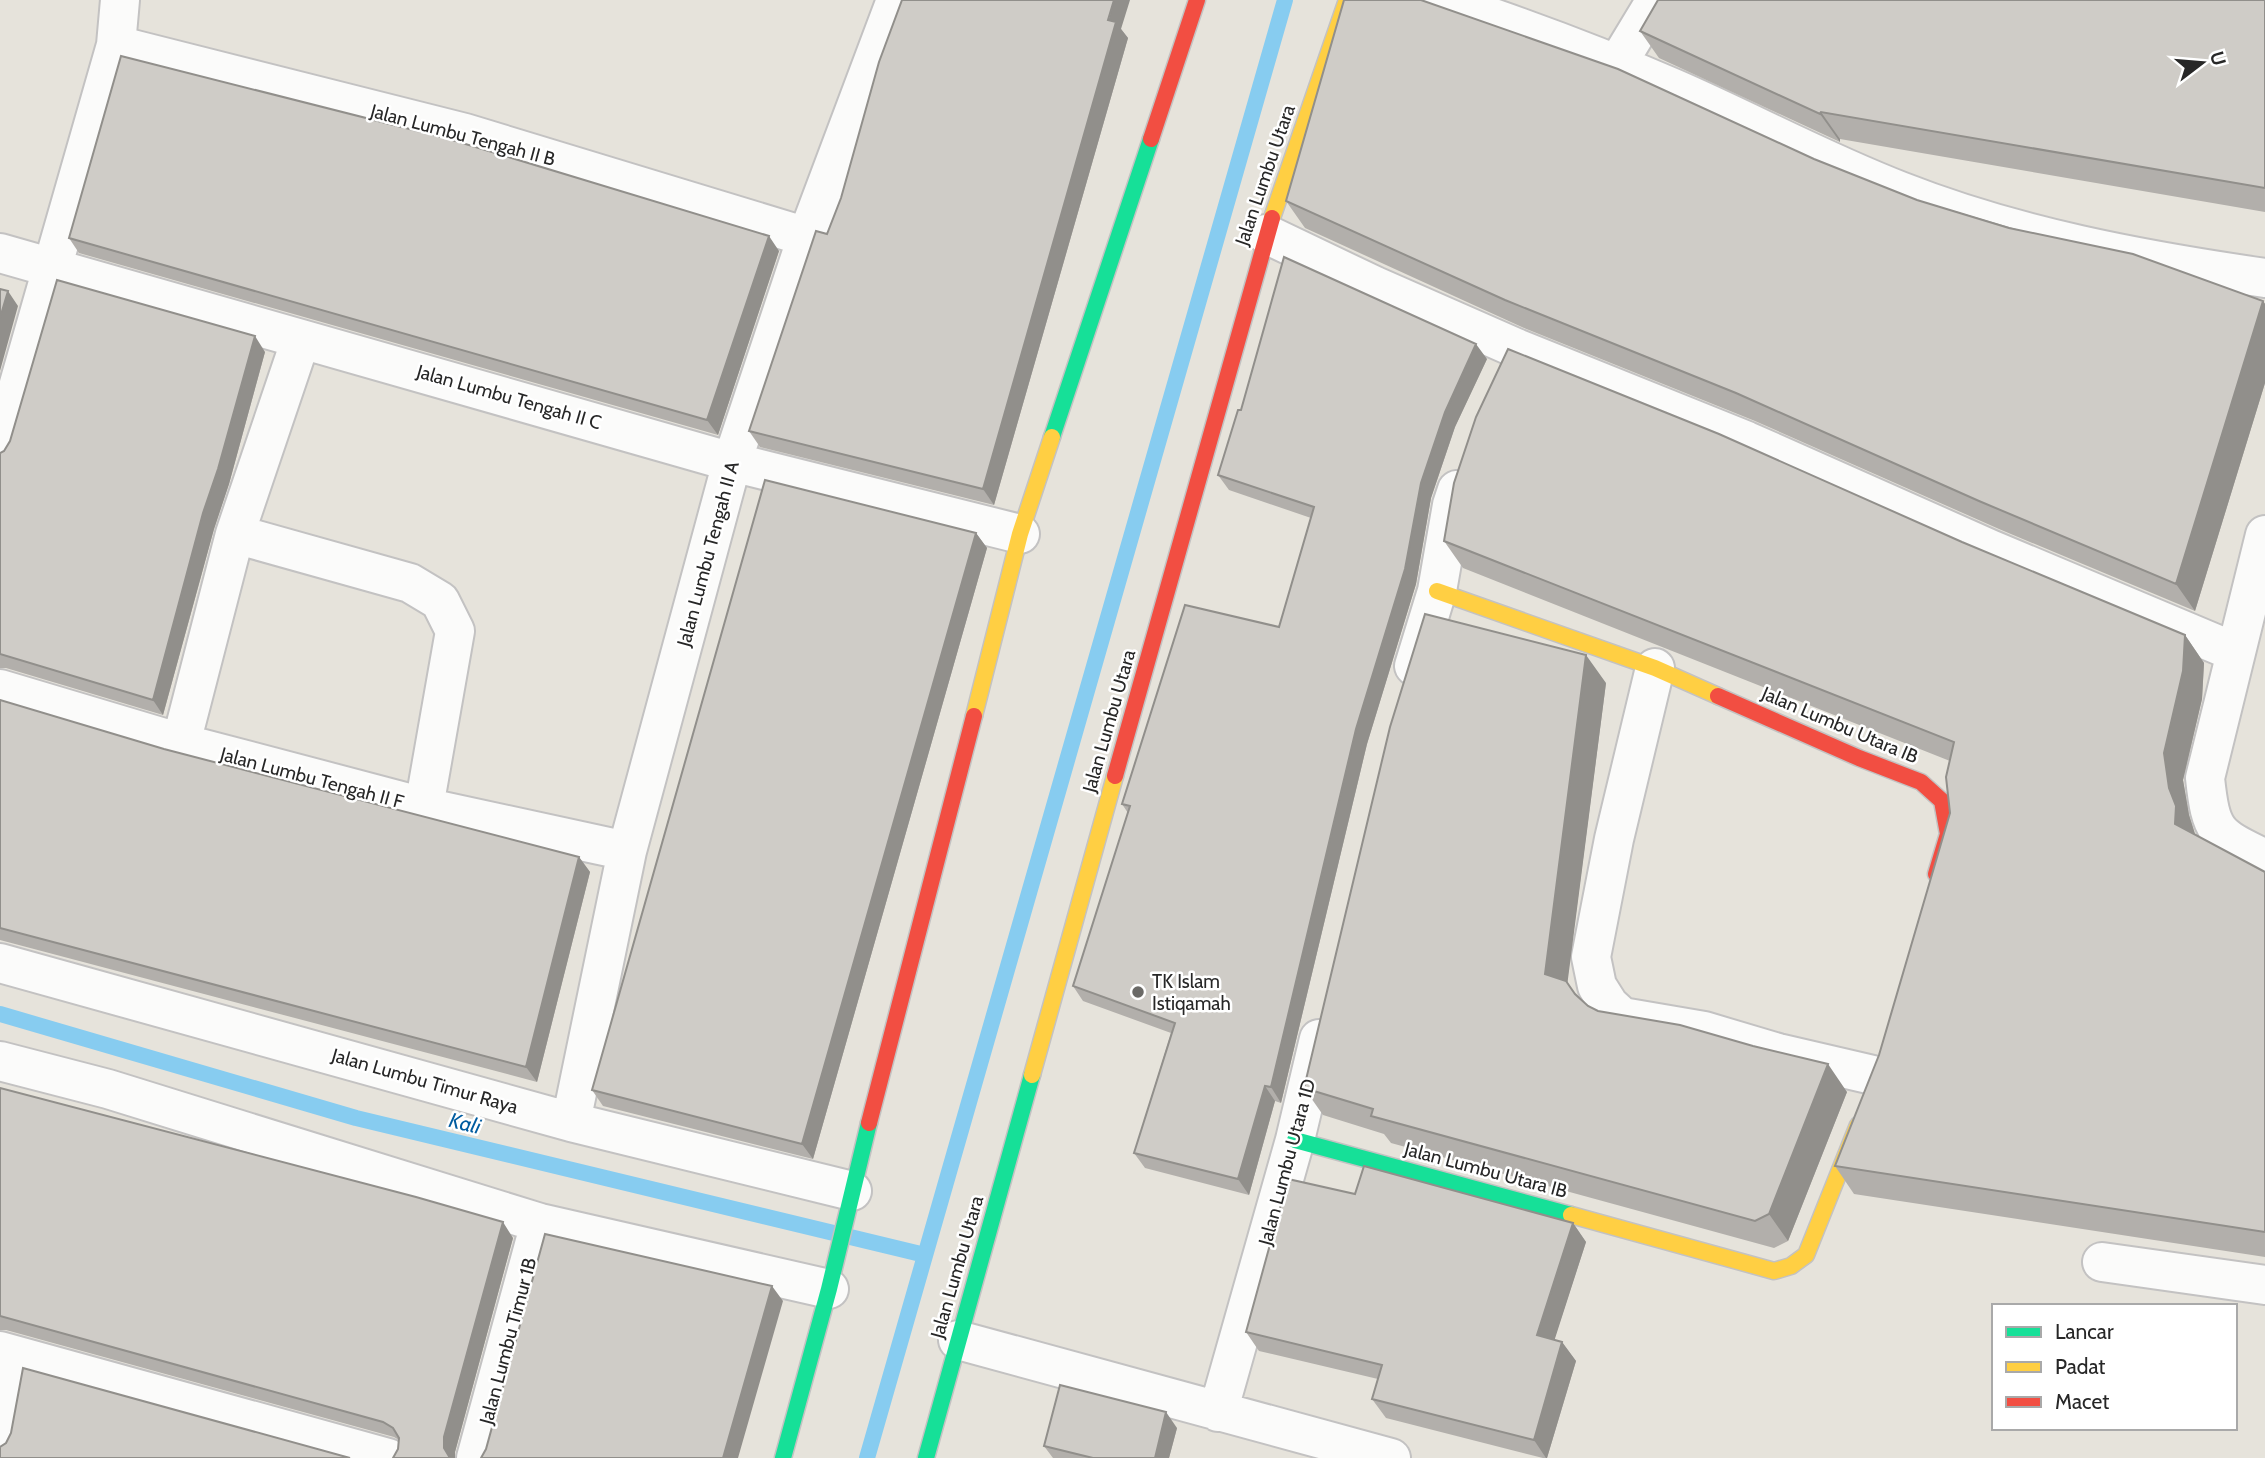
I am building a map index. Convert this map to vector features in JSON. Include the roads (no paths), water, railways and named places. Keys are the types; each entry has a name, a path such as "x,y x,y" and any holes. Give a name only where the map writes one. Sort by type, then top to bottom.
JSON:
{"street":[{"path":"0,450 116,45 120,0"},
{"name":"Jalan Lumbu Tengah II A","path":"571,1122 627,851 732,462 807,237 896,0"},
{"path":"783,1458 833,1274 1020,534 1197,0"},
{"name":"Jalan Lumbu Utara","path":"926,1458 1266,234 1347,0"},
{"path":"1440,0 1503,20 1673,88 1785,141 1887,185 1966,215 2106,251 2265,278"},
{"path":"1616,66 1656,0"},
{"name":"Jalan Lumbu Tengah II B","path":"116,45 466,133 807,237"},
{"path":"1266,234 1375,286 1510,361 1747,441 1990,549 2235,652"},
{"name":"Jalan Lumbu Tengah II C","path":"0,253 732,462 1020,534"},
{"path":"181,743 235,534 301,339"},
{"path":"1405,696 1437,591 1452,505 1467,459"},
{"path":"235,534 410,583 440,601 455,631 424,807"},
{"path":"2265,536 2205,778 2209,812 2218,830 2229,841 2265,859"},
{"name":"Jalan Lumbu Utara IB","path":"1437,591 1655,668 1859,758 1921,782 1942,801 1948,834 1933,885"},
{"path":"1655,668 1614,839 1591,957 1597,986 1609,1005 1622,1017 1704,1031 1778,1053 1877,1076"},
{"name":"Jalan Lumbu Tengah II F","path":"0,689 181,743 424,807 627,851"},
{"name":"Jalan Lumbu Timur Raya","path":"0,963 850,1201"},
{"name":"Jalan Lumbu Utara 1D","path":"1218,1412 1295,1140 1327,1005"},
{"path":"0,1061 108,1089 540,1223 833,1274"},
{"name":"Jalan Lumbu Utara IB","path":"1295,1140 1774,1271 1791,1266 1806,1255 1862,1115"},
{"name":"Jalan Lumbu Timur 1B","path":"476,1458 540,1223"},
{"path":"2102,1262 2265,1285"},
{"path":"958,1340 1391,1458"},
{"path":"0,1444 9,1353 388,1458"}],"waterway":[{"path":"867,1458 1285,0"},
{"name":"Kali","path":"0,1014 356,1118 925,1255"}],"place":[{"name":"TK Islam Istiqamah","path":"1138,992"}]}
